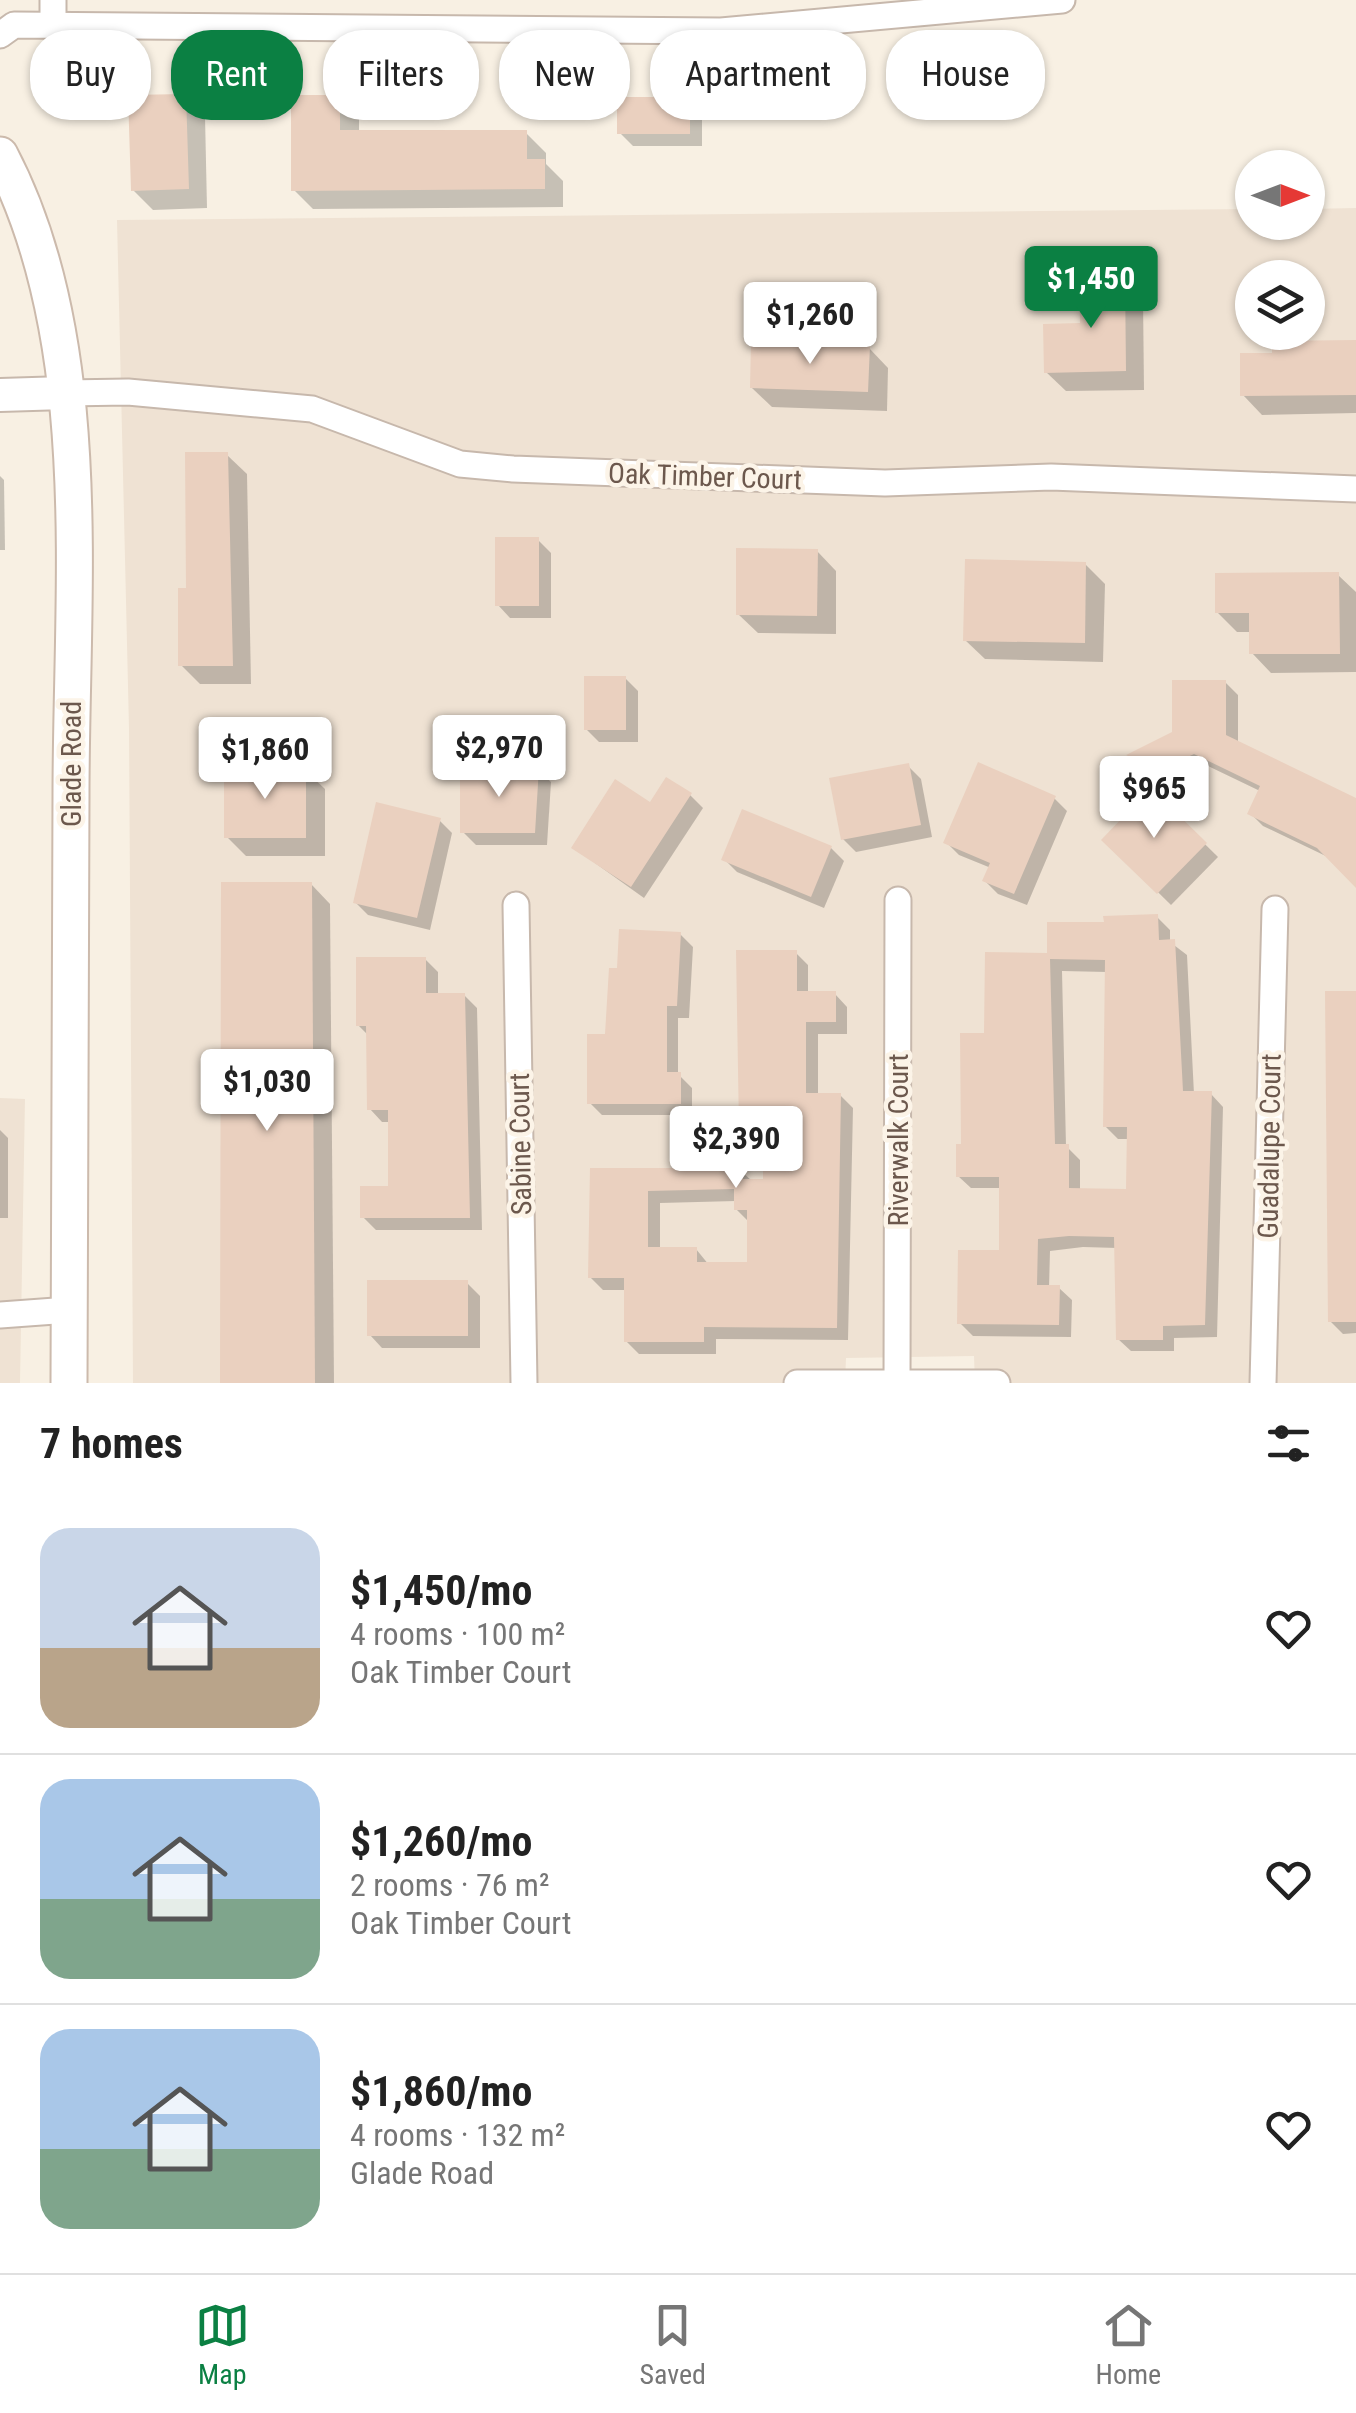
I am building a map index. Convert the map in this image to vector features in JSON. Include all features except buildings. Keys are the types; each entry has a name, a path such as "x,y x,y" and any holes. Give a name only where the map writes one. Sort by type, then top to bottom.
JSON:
{"main road":[{"name":"Glade Road","path":"0,155 14,182 49,287 72,472 69,1383"}],"street":[{"path":"0,36 14,25 53,13 722,31 1062,0"},
{"name":"Oak Timber Court","path":"65,393 114,391 312,409 460,464 513,469 885,483 1051,477 1356,489"},
{"path":"0,395 65,393"},
{"name":"Riverwalk Court","path":"898,900 899,1382"},
{"name":"Sabine Court","path":"516,904 524,1383"},
{"name":"Guadalupe Court","path":"1263,1383 1275,910"},
{"path":"0,1316 70,1310"},
{"path":"797,1383 998,1383"}],"shaded area":[{"path":"1356,208 1356,1383 975,1383 974,1356 846,1358 845,1383 133,1383 129,728 117,220 1235,209 1235,240 1325,240 1325,209"},
{"path":"0,1098 25,1099 20,1383 0,1383"}]}
